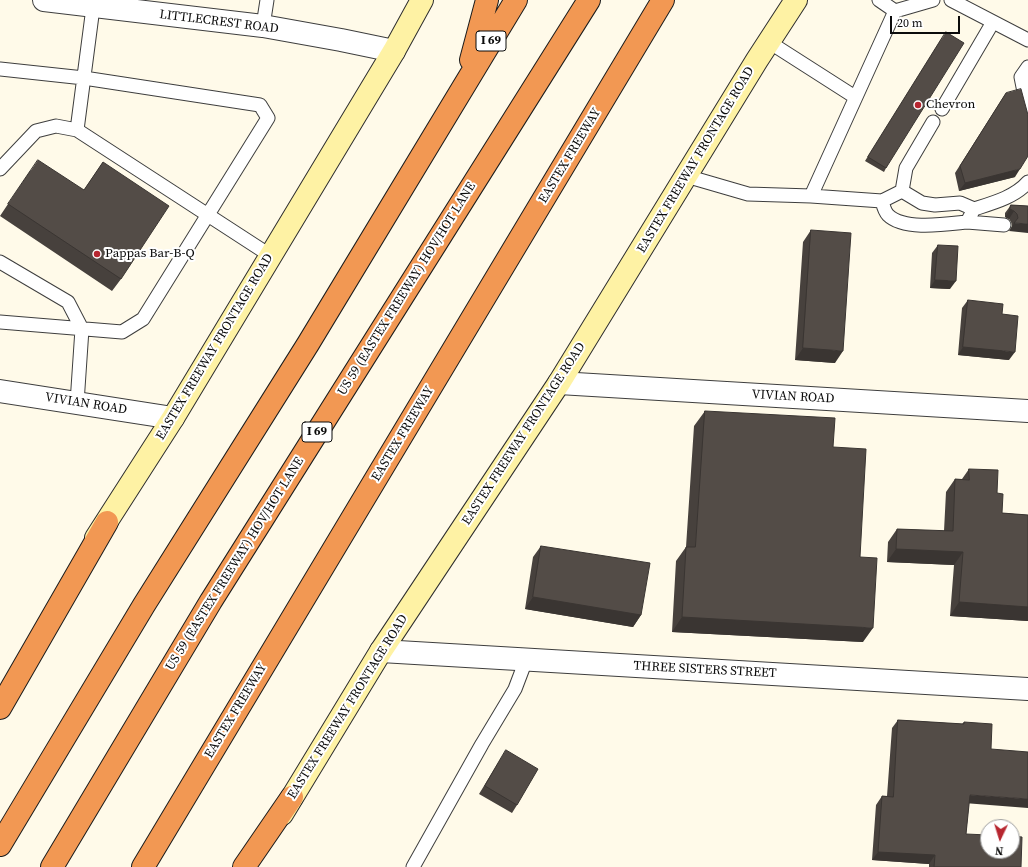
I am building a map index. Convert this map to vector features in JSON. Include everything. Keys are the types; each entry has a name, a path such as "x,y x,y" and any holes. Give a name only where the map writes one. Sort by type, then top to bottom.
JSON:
{"highway":[{"path":"466,82 487,0"},
{"name":"I 69","path":"0,845 144,605 308,344 516,0"},
{"name":"US 59 (EASTEX FREEWAY) HOV/HOT LANE","path":"52,867 211,601 589,0"},
{"name":"EASTEX FREEWAY","path":"143,867 663,0"},
{"path":"0,708 107,522"},
{"path":"244,867 292,797"}],"main road":[{"name":"EASTEX FREEWAY FRONTAGE ROAD","path":"0,689 173,418 394,51 422,0"},
{"name":"EASTEX FREEWAY FRONTAGE ROAD","path":"249,867 381,651 559,384 796,0"}],"street":[{"name":"LITTLECREST ROAD","path":"44,0 93,3 263,26 394,51"},
{"name":"VIVIAN ROAD","path":"559,384 1028,411"},
{"name":"VIVIAN ROAD","path":"0,391 173,418"},
{"name":"THREE SISTERS STREET","path":"381,651 1028,689"}],"lane":[{"path":"263,26 267,0"},
{"path":"879,0 895,11"},
{"path":"810,196 895,11 933,0"},
{"path":"951,0 1028,40"},
{"path":"77,130 93,3"},
{"path":"942,109 993,22"},
{"path":"769,42 855,97"},
{"path":"0,70 84,78 260,105 268,118 143,319 122,332 0,322"},
{"path":"1024,72 1028,112"},
{"path":"902,191 906,168 934,122"},
{"path":"0,169 36,130 56,126 77,130 271,256"},
{"path":"686,176 748,194 882,200 902,191"},
{"path":"902,191 922,203 936,205 960,203 974,209 1004,199 1023,188 1028,182"},
{"path":"882,200 888,215 904,224 940,225 968,222 1004,225"},
{"path":"968,222 974,209"},
{"path":"0,262 68,302 82,329 77,403"},
{"path":"413,867 482,744 515,689 526,660"}],"building":[{"name":"Chevron","path":"946,32 964,43 886,168 868,157"},
{"path":"1021,89 1028,115 1028,156 1020,169 965,183 960,166 1006,93"},
{"name":"Pappas Bar-B-Q","path":"38,160 84,190 103,162 169,206 121,279 8,204"},
{"path":"1011,205 1028,206 1028,224 1014,223 1018,218 1017,214 1010,209"},
{"path":"811,230 851,233 843,351 803,348"},
{"path":"938,245 958,246 956,281 935,280"},
{"path":"968,300 1003,304 1002,314 1018,316 1015,352 963,347"},
{"path":"705,411 835,418 833,447 866,449 860,557 877,558 873,628 682,617 686,547 695,547"},
{"path":"969,469 998,470 997,493 1003,494 1002,513 1028,515 1028,607 959,602 963,552 896,549 897,529 953,531 955,479 969,480"},
{"path":"541,546 650,563 641,615 533,597"},
{"path":"898,720 992,724 991,749 1028,752 1028,799 970,795 966,834 980,835 980,859 1020,859 1020,837 1022,837 1021,867 934,867 935,855 878,852 882,796 893,797"},
{"path":"506,750 538,769 517,805 485,786"}],"place":[{"name":"Chevron","path":"918,105"},
{"name":"Pappas Bar-B-Q","path":"97,254"}]}
